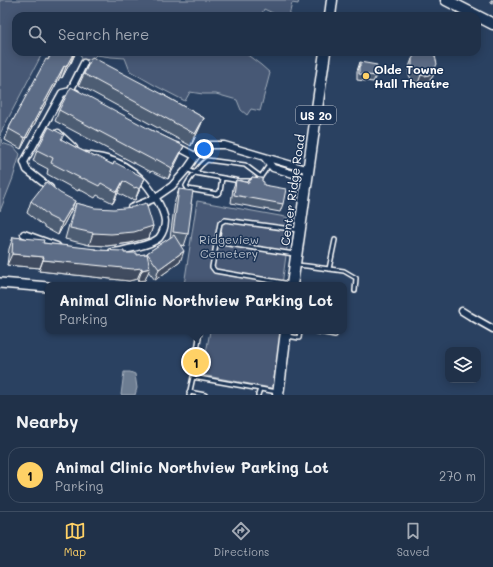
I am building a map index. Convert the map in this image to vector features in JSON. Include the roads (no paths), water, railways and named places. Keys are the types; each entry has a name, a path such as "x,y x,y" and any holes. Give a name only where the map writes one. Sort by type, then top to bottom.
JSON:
{"main road":[{"path":"330,12 332,0"},
{"path":"446,0 470,12"},
{"path":"481,18 493,24"},
{"name":"Center Ridge Road","path":"292,282 324,56"},
{"path":"278,393 286,334"}],"street":[{"path":"70,91 84,63"},
{"path":"58,195 27,170 24,162 49,127 62,93 70,91 79,95"},
{"path":"49,127 59,133 73,148 83,154 111,160 124,166 141,179 149,188 163,214 165,222 164,229 159,238 145,245 114,252 107,252"},
{"path":"167,142 196,156"},
{"path":"121,210 128,209 152,199 172,186 187,169 201,149 208,145 224,145 263,156 270,161 308,174"},
{"path":"24,234 64,248"},
{"path":"0,283 45,287"},
{"path":"462,311 493,329"}],"lane":[{"path":"222,178 220,192 217,194 188,189 186,186 207,160 245,166 260,177"},
{"path":"187,169 195,173 222,178 242,181 257,181 268,168 270,161"},
{"path":"276,282 215,271 212,267 220,223 225,220 300,230"},
{"path":"329,269 335,240"},
{"path":"216,242 297,254"},
{"path":"295,265 344,270 356,278 355,291"},
{"path":"200,334 189,394 205,395"},
{"path":"289,334 299,338 300,334"},
{"path":"193,377 278,393"},
{"path":"258,395 260,389"}],"place":[{"name":"Olde Towne Hall Theatre","path":"366,76"},
{"name":"Animal Clinic Northview Parking Lot","path":"196,362"}],"park label":[{"name":"Ridgeview Cemetery","path":"229,246"}]}
